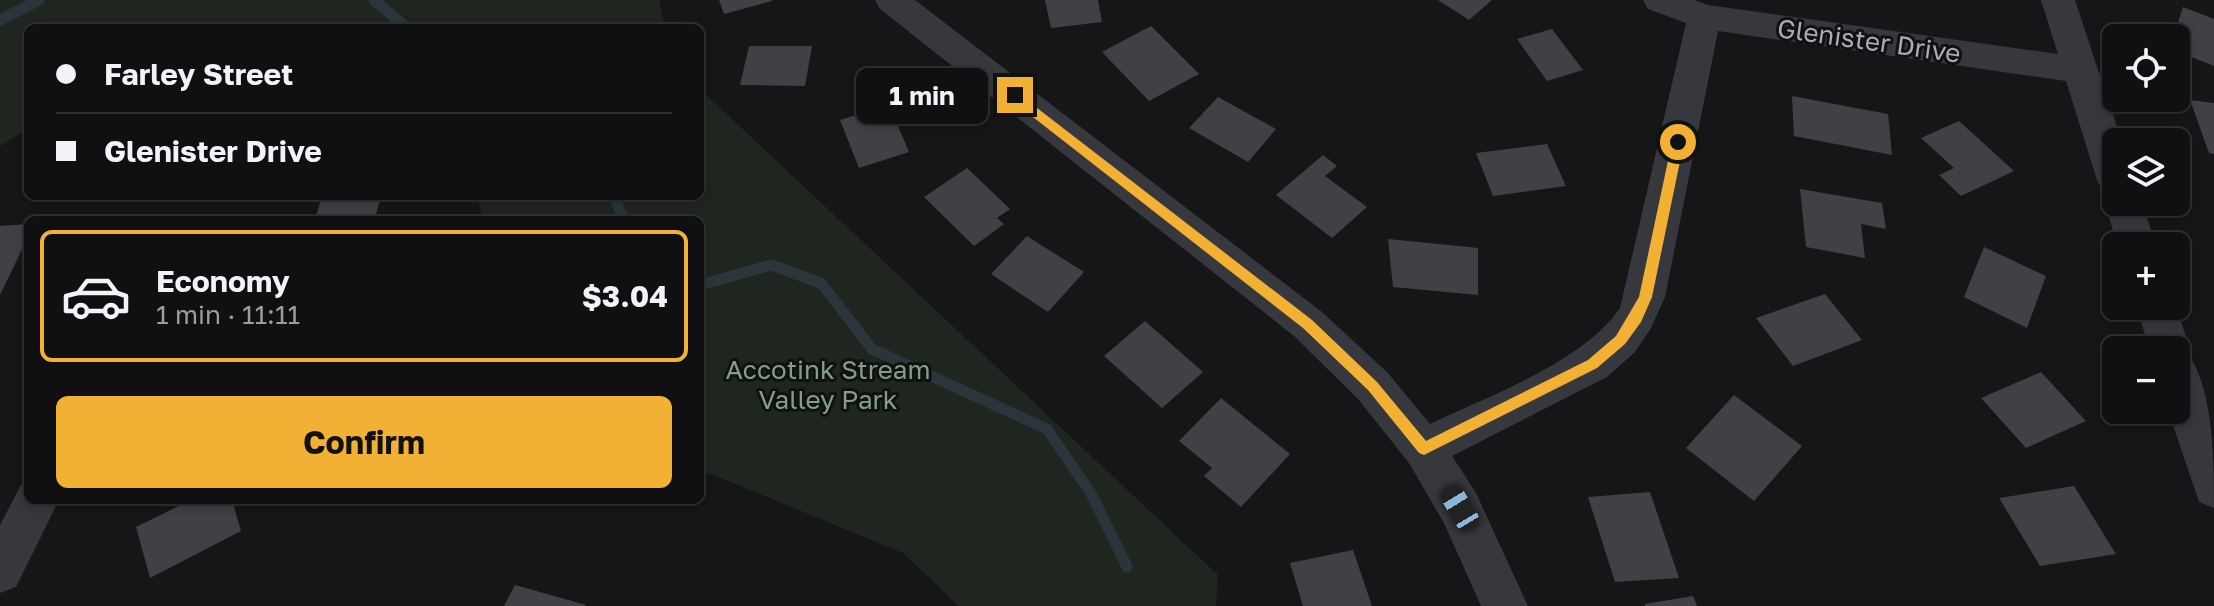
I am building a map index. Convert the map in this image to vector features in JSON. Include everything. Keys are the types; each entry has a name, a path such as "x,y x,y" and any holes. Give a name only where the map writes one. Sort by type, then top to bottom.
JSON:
{"street":[{"path":"892,0 1308,324 1373,386 1424,449 1460,508 1505,606"},
{"name":"Glenister Drive","path":"1660,0 1704,17 2081,70"},
{"path":"2058,0 2102,136"},
{"path":"1424,449 1592,364 1621,340 1636,318 1645,297 1704,17"},
{"path":"2190,412 2214,488"},
{"path":"0,571 35,504"}],"green space":[{"path":"0,0 659,0 664,24 24,24 24,131 0,146"},
{"name":"Accotink Stream Valley Park","path":"704,93 1218,575 1216,606 959,606 903,553 714,475 704,474 704,216 482,216 478,200 704,200"}],"building":[{"path":"719,0 772,0 772,1 724,14"},
{"path":"1045,0 1098,0 1102,22 1051,28"},
{"path":"1438,0 1492,0 1469,20"},
{"path":"2183,7 2214,19 2214,66 2190,57 2190,24 2178,24"},
{"path":"1151,26 1199,74 1149,101 1102,52"},
{"path":"1552,29 1583,70 1547,81 1517,39"},
{"path":"749,46 812,46 805,86 740,85"},
{"path":"1792,96 1888,114 1892,155 1794,136"},
{"path":"1218,97 1276,129 1248,162 1189,128"},
{"path":"2190,100 2214,103 2214,154 2209,153"},
{"path":"889,105 909,152 859,168 840,120"},
{"path":"1959,121 2014,171 1961,196 1939,175 1954,168 1921,138"},
{"path":"1547,144 1566,186 1493,196 1476,153"},
{"path":"1323,155 1337,166 1325,176 1367,207 1332,238 1276,195"},
{"path":"967,168 1010,209 997,218 1004,224 974,246 924,197"},
{"path":"1800,189 1882,203 1886,229 1861,224 1865,258 1806,247"},
{"path":"321,200 380,200 376,214 316,216"},
{"path":"24,224 24,245 0,295 0,226"},
{"path":"1027,236 1084,272 1048,312 991,274"},
{"path":"1388,239 1478,248 1478,295 1393,287"},
{"path":"1984,247 2046,276 2027,328 1964,297"},
{"path":"1825,294 1862,340 1793,366 1756,318"},
{"path":"1145,321 1203,372 1162,408 1104,356"},
{"path":"2041,372 2086,421 2026,448 1981,398"},
{"path":"1734,395 1802,446 1754,501 1686,448"},
{"path":"1221,398 1290,454 1241,507 1204,476 1212,468 1179,441"},
{"path":"2074,486 2116,554 2040,566 1999,498"},
{"path":"1650,492 1679,578 1615,582 1588,497"},
{"path":"183,504 233,504 241,531 150,578 136,527"},
{"path":"1353,550 1372,606 1303,606 1290,563"},
{"path":"515,585 586,605 586,606 504,606"},
{"path":"1693,596 1697,606 1645,606 1645,604"}],"waterway":[{"path":"0,20 39,0"},
{"path":"374,0 402,24"},
{"path":"616,200 622,216"},
{"path":"704,284 771,265 821,283 872,349 1047,429 1092,495 1127,567"}],"route":[{"path":"1015,95 1308,324 1373,386 1424,449 1592,364 1621,340 1645,297 1678,142"}]}
